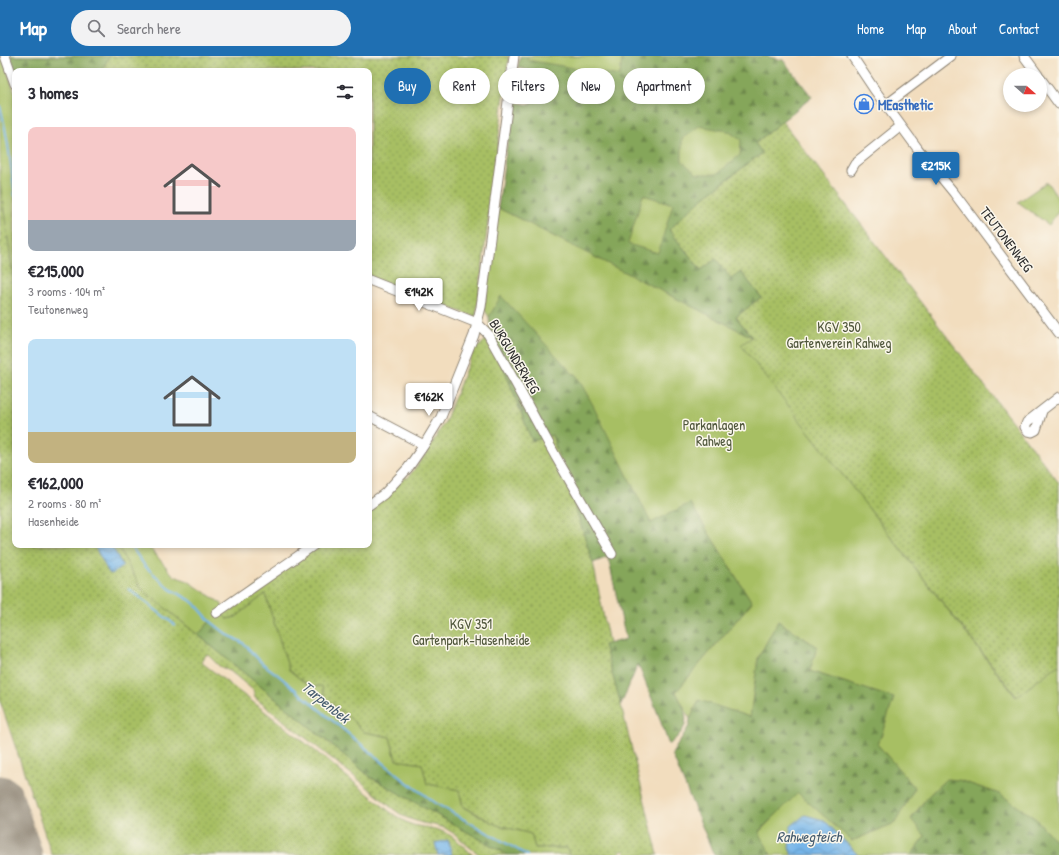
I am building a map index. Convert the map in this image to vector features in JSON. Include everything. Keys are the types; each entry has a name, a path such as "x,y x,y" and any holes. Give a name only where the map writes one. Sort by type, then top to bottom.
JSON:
{"street":[{"path":"5,56 12,76"},
{"name":"BURGUNDERWEG","path":"514,56 481,307 477,323 488,334 612,554"},
{"name":"TEUTONENWEG","path":"852,56 870,84 918,149 954,193 1059,333"},
{"path":"886,105 951,56"},
{"path":"1024,56 1033,68"},
{"path":"1047,88 1059,104"},
{"path":"851,170 855,163 901,126"},
{"path":"372,281 477,323 474,335 441,417 408,468 384,494 372,503"},
{"path":"1042,411 1059,397"},
{"path":"372,418 424,445"},
{"path":"216,613 310,548"}],"green space":[{"path":"0,56 2,56 12,84 12,267 0,182"},
{"path":"10,56 509,56 507,68 498,68 498,104 503,104 476,317 372,278 372,68 14,68"},
{"path":"10,56 110,56 103,68 14,68"},
{"path":"520,56 765,56 783,60 812,97 755,143 762,153 704,197 669,230 701,270 716,259 731,279 741,272 761,297 736,317 752,337 498,208 513,104 559,104 559,68 518,68"},
{"path":"528,56 622,56 620,76 615,75 615,68 574,68 527,60"},
{"name":"KGV 350 Gartenverein Rahweg","path":"782,121 1059,483 1059,667 1058,665 1017,697 740,345 751,336 736,317 761,297 741,272 731,280 701,270 669,230 704,197 761,153 755,143"},
{"path":"699,126 728,131 741,140 740,155 717,174 697,174 682,161 682,139"},
{"path":"0,182 12,267 12,548 119,548 141,588 372,778 508,855 480,855 445,828 422,823 403,816 255,698 253,690 230,671 219,666 207,654 201,662 303,741 389,811 410,824 436,829 448,834 473,855 52,855 0,701"},
{"path":"1047,182 1059,200 1059,210 1049,225 1018,202"},
{"path":"643,195 673,204 658,253 628,244"},
{"name":"Parkanlagen Rahweg","path":"498,208 752,337 741,345 1016,697 1058,665 1059,845 1036,819 1000,794 959,780 946,779 927,797 911,819 925,836 911,855 858,855 824,820 789,848 792,855 771,855 759,832 798,793 852,841 895,823 915,788 878,745 894,698 810,671 817,647 778,621 758,658 750,717 699,700 690,719 676,692 752,602 690,503 651,523 593,405 575,373 574,375 501,296 489,317 484,309"},
{"path":"638,281 659,291 632,331 650,523 690,503 752,602 676,692 685,711 686,721 681,733 669,745 638,664 621,705 604,645 626,639 608,557 593,563 552,435 532,441 490,332 489,317 501,295 607,304"},
{"name":"KGV 351 Gartenpark-Hasenheide","path":"490,332 532,441 552,435 592,557 621,705 658,855 625,855 624,850 616,855 569,855 567,848 535,848 531,834 497,825 463,806 459,790 427,784 422,764 396,760 390,737 364,732 351,719 289,670 265,594 236,617 227,619 223,615 223,611 314,548 372,548 372,505 406,477 407,479 426,453 445,422 474,348 481,345"},
{"path":"119,548 150,548 174,576 188,581 222,604 223,615 227,619 236,617 265,594 289,670 310,687 322,686 325,698 351,719 364,732 390,737 396,760 422,764 427,784 459,790 463,807 497,825 531,834 535,848 567,848 569,855 527,855 435,803 404,780 262,663 243,643 228,635 210,621 198,635 141,588"},
{"path":"210,621 228,635 243,643 262,663 404,780 435,803 527,855 508,855 372,778 198,635"},
{"path":"778,621 817,647 810,671 894,698 878,745 915,788 895,823 852,841 798,794 759,831 771,855 714,855 672,754 689,726 690,719 699,700 750,717 758,658"},
{"path":"946,779 959,780 1000,794 1036,819 1059,845 1059,855 911,855 925,836 911,820 927,797"}],"water":[{"path":"96,548 113,548 123,566 112,574 109,573"},
{"name":"Rahwegteich","path":"805,815 824,820 858,855 792,855 789,848 791,826"},
{"path":"448,840 452,855 438,855 435,843"}],"waterway":[{"name":"Tarpenbek","path":"0,106 7,139 12,175"},
{"name":"Tarpenbek","path":"132,548 145,566 170,589 190,600 210,621 228,635 243,643 262,663 404,780 435,803 527,855"},
{"path":"129,589 175,625"}],"taxiway":[{"path":"0,845 11,855"}],"runway":[{"path":"0,799 19,855"}],"place":[{"name":"MEasthetic","path":"864,104"}]}
